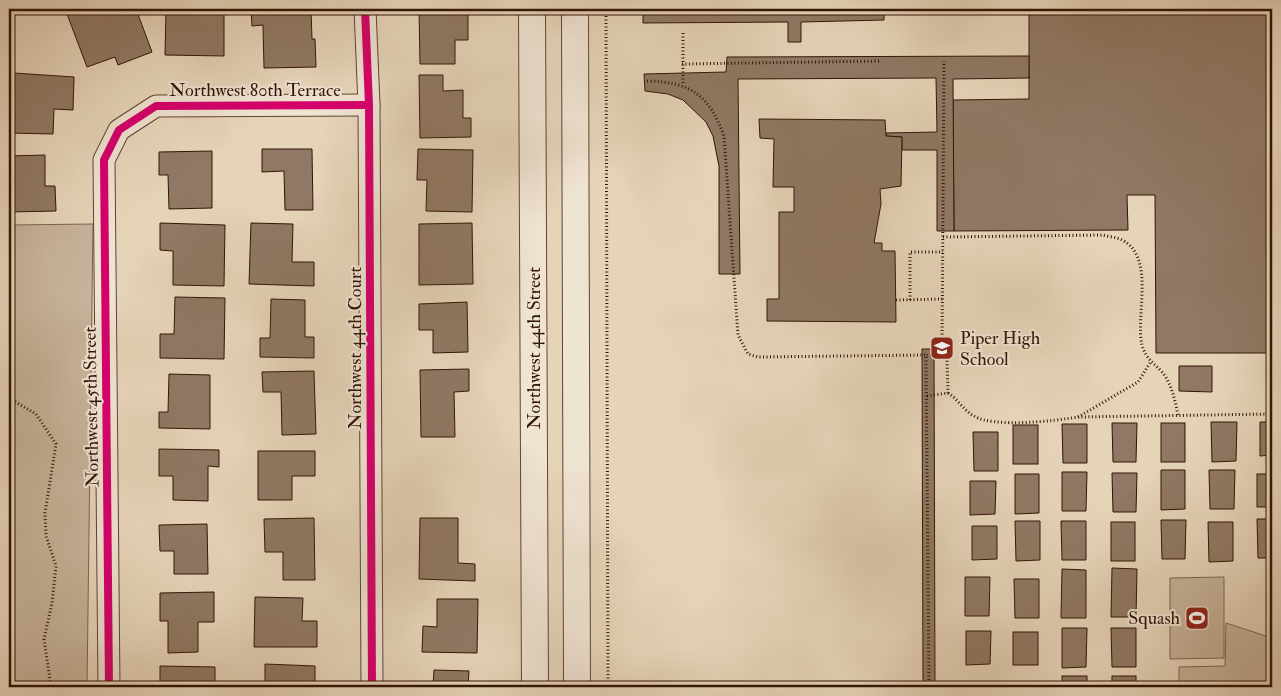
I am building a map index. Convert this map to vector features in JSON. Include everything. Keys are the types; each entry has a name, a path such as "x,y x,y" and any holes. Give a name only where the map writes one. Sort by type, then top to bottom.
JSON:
{"street":[{"name":"Northwest 44th Court","path":"365,9 369,105 372,687"},
{"name":"Northwest 44th Street","path":"532,9 535,687"},
{"path":"575,9 577,687"},
{"name":"Northwest 80th Terrace","path":"119,130 156,106 369,105"},
{"name":"Northwest 45th Street","path":"109,687 104,160 119,130"}],"path":[{"path":"606,9 608,687"},
{"path":"683,33 683,85"},
{"path":"682,64 881,61"},
{"path":"944,61 942,354 947,360 948,393 973,416 984,420 1052,421 1078,418 1272,414"},
{"path":"647,81 670,82 683,85 702,97 717,116 724,136 738,335 748,354 758,358 789,358 815,355 942,354"},
{"path":"943,237 1103,236 1122,240 1132,248 1138,260 1142,280 1142,344 1150,363 1162,373 1171,388 1178,415"},
{"path":"910,300 910,252 943,252"},
{"path":"896,300 943,299"},
{"path":"926,355 929,687"},
{"path":"1078,418 1138,382 1150,363"},
{"path":"927,396 948,393"},
{"path":"9,398 36,414 56,444 45,513 46,536 56,566 52,603 44,640 52,687"}],"shaded area":[{"path":"93,224 87,687 9,687 9,225"},
{"name":"Squash","path":"1224,577 1224,658 1170,659 1170,578"},
{"path":"1226,623 1272,638 1272,687 1179,687 1179,667 1225,666"}],"building":[{"path":"82,9 136,9 152,52 118,65 115,57 87,67 67,14"},
{"path":"166,9 224,9 224,56 165,55"},
{"path":"251,9 311,9 312,39 315,39 316,67 264,68 263,25 252,26"},
{"path":"419,9 468,9 468,40 455,40 455,64 420,64"},
{"path":"643,9 884,9 884,20 801,22 801,42 788,42 788,22 643,23"},
{"path":"1029,9 1272,9 1272,353 1156,353 1155,195 1127,195 1128,230 954,231 953,100 1029,99"},
{"path":"1029,56 1029,78 953,79 954,231 937,231 937,150 902,150 902,137 886,136 886,133 937,132 936,78 738,79 740,274 719,274 719,166 713,136 706,122 683,100 668,94 645,91 644,74 726,72 727,57"},
{"path":"14,73 74,77 73,110 54,109 53,134 9,133 9,109 12,109"},
{"path":"419,75 443,75 443,91 463,90 463,118 471,118 471,137 420,138"},
{"path":"759,119 885,120 886,136 902,137 901,186 880,189 881,204 874,243 882,243 882,251 895,251 896,322 767,321 767,299 779,299 779,212 794,212 794,187 773,187 774,139 760,138"},
{"path":"262,149 312,149 313,210 285,210 284,171 262,172"},
{"path":"418,149 473,150 472,212 426,211 427,180 417,180"},
{"path":"212,151 212,208 169,209 168,175 159,175 159,152"},
{"path":"45,155 45,186 55,186 56,211 9,212 9,156"},
{"path":"160,223 225,225 224,286 173,285 173,251 160,250"},
{"path":"251,223 293,224 292,262 314,262 314,286 249,284"},
{"path":"472,223 473,284 419,285 419,224"},
{"path":"175,297 225,298 224,359 160,358 160,334 174,334"},
{"path":"271,299 305,300 305,337 314,337 314,358 260,357 260,338 270,338"},
{"path":"467,302 468,352 433,353 433,330 419,330 419,304"},
{"path":"922,349 934,349 935,687 923,687"},
{"path":"1179,366 1212,366 1212,392 1179,391"},
{"path":"469,369 469,391 454,392 455,437 421,437 420,370"},
{"path":"314,371 316,434 282,435 281,392 263,392 262,372"},
{"path":"169,374 210,375 210,429 159,428 159,412 168,412"},
{"path":"1211,422 1237,422 1236,461 1212,462"},
{"path":"1260,422 1272,422 1272,455 1260,456"},
{"path":"1112,423 1137,423 1136,462 1113,462"},
{"path":"1161,423 1185,423 1185,462 1161,462"},
{"path":"1062,424 1087,424 1087,463 1063,463"},
{"path":"1013,425 1038,425 1038,464 1013,464"},
{"path":"973,432 998,432 998,471 974,471"},
{"path":"159,449 219,450 219,467 208,466 208,501 173,500 173,476 159,476"},
{"path":"258,451 315,451 315,476 292,476 292,500 258,500"},
{"path":"1161,470 1185,470 1185,509 1161,510"},
{"path":"1209,470 1235,470 1234,509 1210,509"},
{"path":"1062,472 1087,472 1086,511 1062,511"},
{"path":"1112,473 1137,473 1136,512 1113,512"},
{"path":"1015,474 1039,474 1039,513 1015,514"},
{"path":"1257,474 1272,474 1272,507 1257,507"},
{"path":"970,481 996,481 995,514 970,515"},
{"path":"314,518 315,580 283,580 283,552 265,552 264,519"},
{"path":"420,518 458,518 458,563 475,564 475,581 419,579"},
{"path":"1257,519 1272,519 1272,558 1258,558"},
{"path":"1161,520 1186,520 1185,559 1162,559"},
{"path":"1015,521 1040,521 1040,560 1016,561"},
{"path":"1061,521 1086,521 1086,560 1062,560"},
{"path":"1111,522 1135,522 1135,561 1111,561"},
{"path":"1208,522 1233,522 1233,561 1209,562"},
{"path":"207,524 208,574 174,574 174,551 160,551 159,525"},
{"path":"972,526 997,526 997,559 972,560"},
{"path":"1112,568 1137,569 1136,617 1111,617"},
{"path":"1062,569 1086,570 1086,618 1061,618"},
{"path":"965,577 990,577 989,616 965,616"},
{"path":"1014,579 1039,579 1039,618 1015,618"},
{"path":"214,592 214,622 198,622 198,652 168,653 168,621 160,621 160,593"},
{"path":"255,597 303,598 302,621 317,621 317,647 254,647"},
{"path":"437,599 478,599 477,653 422,652 423,626 437,627"},
{"path":"1062,628 1087,628 1086,667 1062,668"},
{"path":"1111,628 1136,628 1136,667 1112,667"},
{"path":"966,631 991,631 990,664 966,665"},
{"path":"1013,632 1038,632 1038,665 1013,665"},
{"path":"265,664 315,666 315,687 265,687"},
{"path":"160,666 215,667 215,687 160,687"},
{"path":"434,670 469,671 468,687 433,687"},
{"path":"1062,676 1087,676 1087,687 1062,687"},
{"path":"1112,676 1136,676 1136,687 1112,687"}],"cycle path":[{"path":"365,9 369,105 372,687"},
{"path":"109,687 104,160 119,130 156,106 369,105"}],"place":[{"name":"Piper High School","path":"942,348"},
{"name":"Squash","path":"1197,618"}]}
